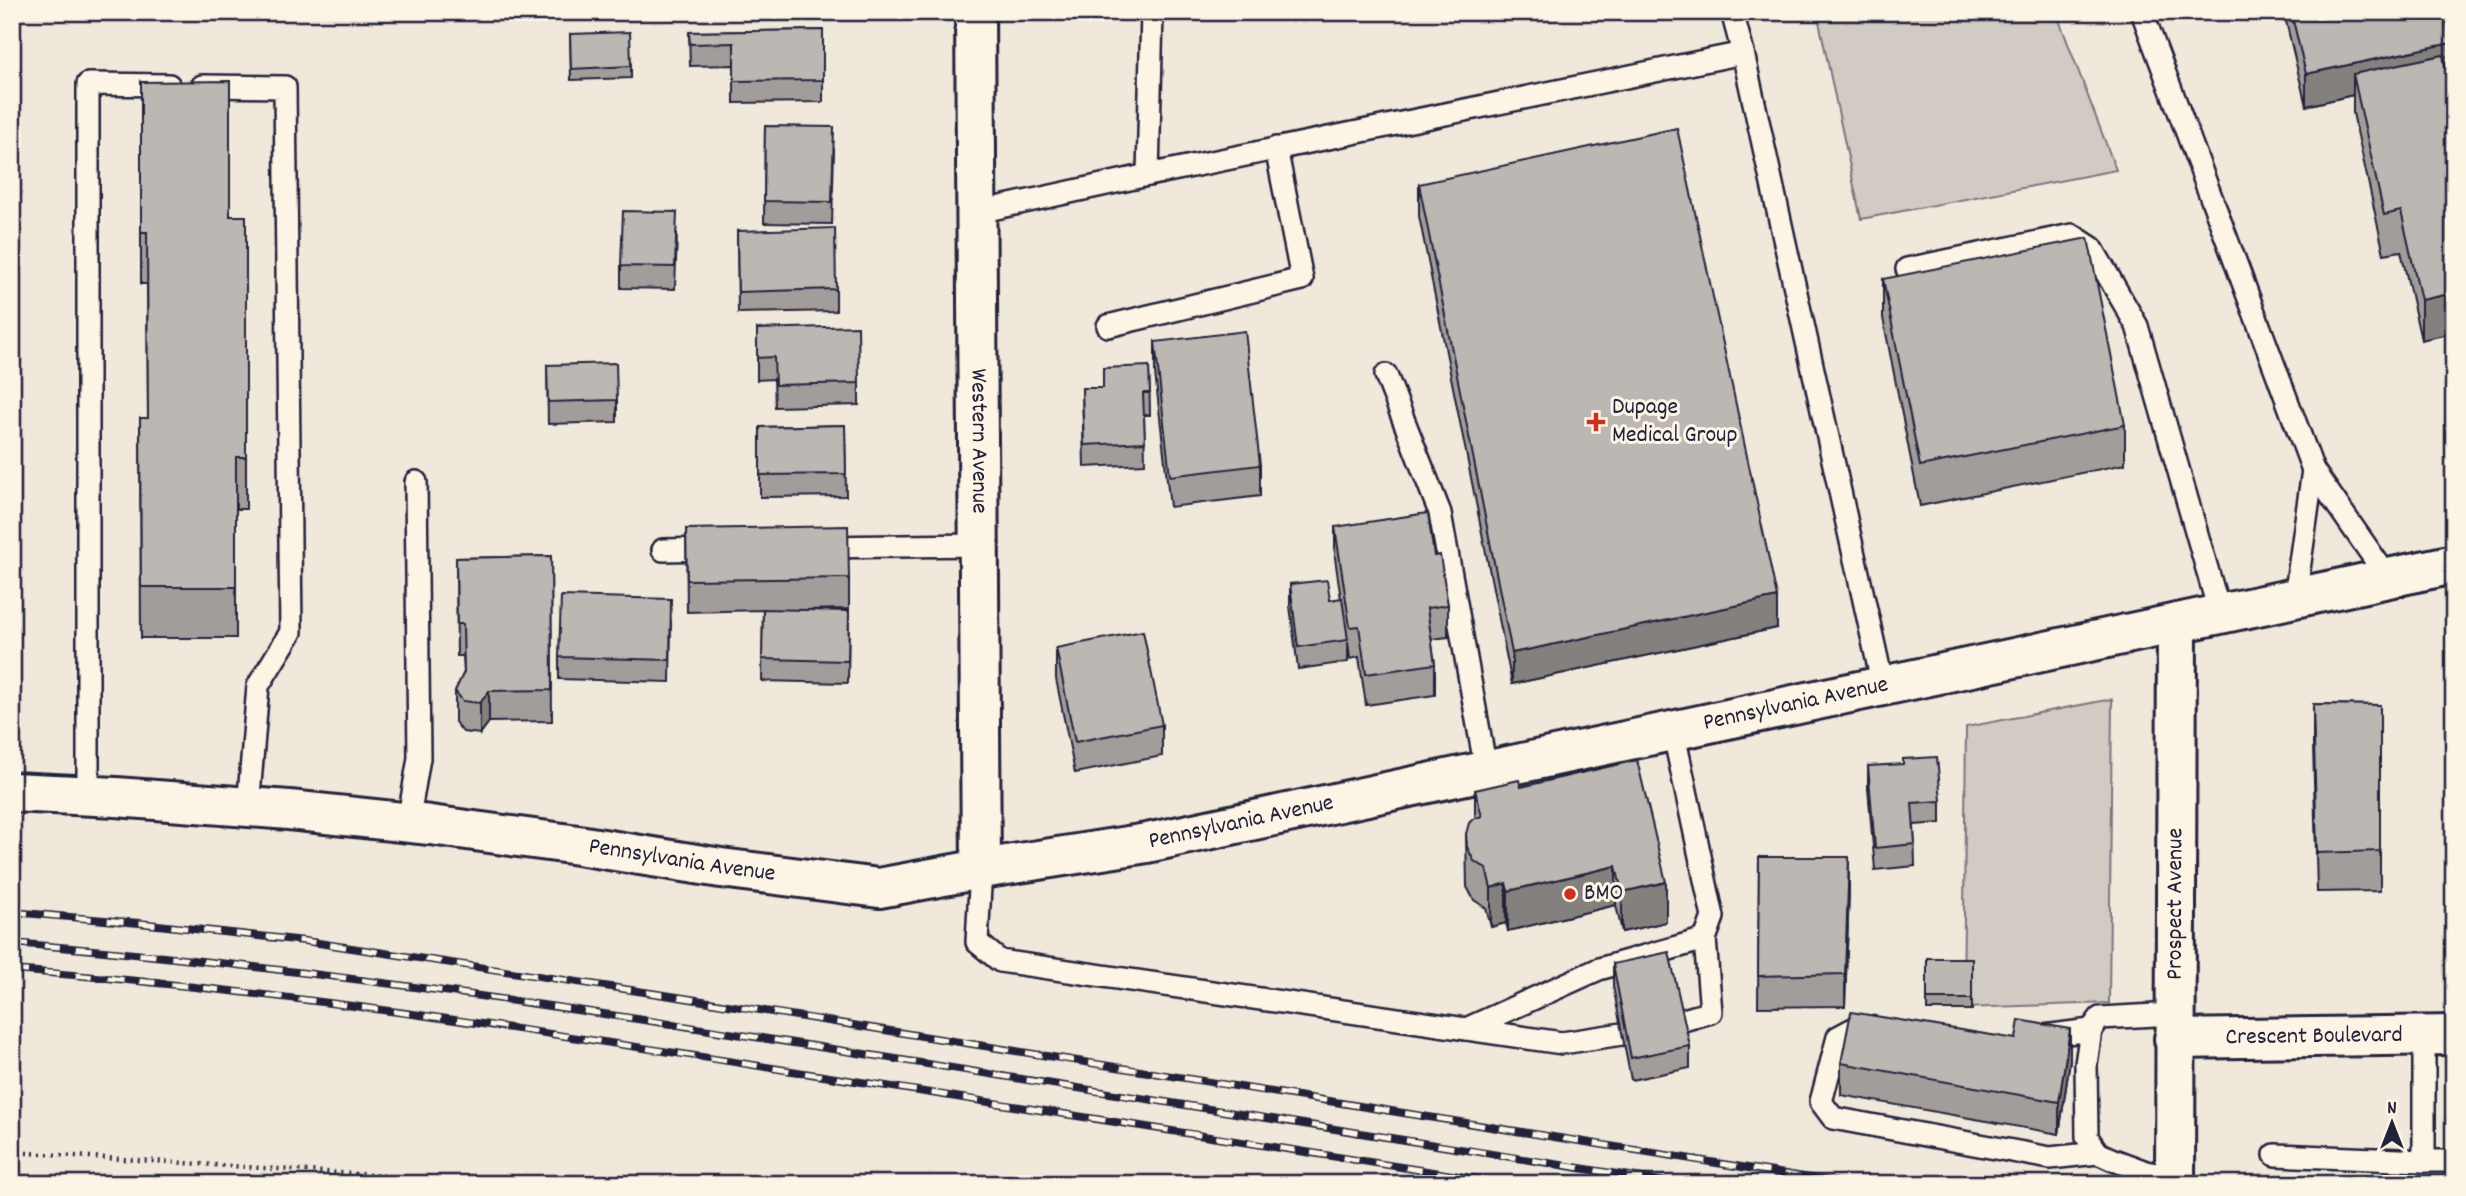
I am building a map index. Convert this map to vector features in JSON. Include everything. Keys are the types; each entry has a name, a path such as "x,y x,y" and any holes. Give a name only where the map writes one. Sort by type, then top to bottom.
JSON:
{"street":[{"name":"Western Avenue","path":"975,12 981,869"},
{"name":"Pennsylvania Avenue","path":"12,792 248,808 408,823 880,888 1147,842 2454,564"},
{"name":"Prospect Avenue","path":"2175,1180 2177,622"},
{"name":"Crescent Boulevard","path":"2174,1027 2439,1035"}],"lane":[{"path":"1148,175 1152,12"},
{"path":"1732,12 1883,686"},
{"path":"2142,12 2313,470 2388,578"},
{"path":"978,212 1743,53"},
{"path":"88,796 88,84 285,87 291,632 258,686 248,808"},
{"path":"1108,326 1302,279 1276,148"},
{"path":"1907,269 2072,235 2092,248 2137,326 2220,614"},
{"path":"1386,375 1440,513 1486,770"},
{"path":"2295,598 2313,470"},
{"path":"408,823 419,758 416,482"},
{"path":"801,548 979,545"},
{"path":"663,550 732,549"},
{"path":"1673,730 1713,917 1705,939 1711,1012 1680,1021"},
{"path":"981,869 977,942 1000,961 1562,1043 1622,1034"},
{"path":"1465,1029 1599,969 1705,939"},
{"path":"2098,1153 2087,1137 2086,1064 2091,1030 2100,1018 2174,1027"},
{"path":"1897,1033 1855,1028 1838,1037 1821,1102 1833,1118 2050,1158 2098,1153 2175,1180"},
{"path":"2022,1040 2091,1030"},
{"path":"2424,1161 2439,1035"},
{"path":"2275,1155 2454,1161"}],"path":[{"path":"12,1152 512,1184"}],"shaded area":[{"path":"1817,12 2056,12 2116,170 1861,219"},
{"path":"2112,699 2109,1003 1963,1008 1966,727"}],"building":[{"path":"2291,12 2445,12 2451,43 2306,74"},
{"path":"823,30 823,80 734,81 734,43 690,44 689,32"},
{"path":"630,32 631,66 571,69 570,34"},
{"path":"2443,55 2447,75 2454,73 2454,293 2421,300 2401,211 2384,215 2353,74"},
{"path":"230,81 230,216 246,216 246,457 236,457 236,587 141,587 140,418 148,418 147,232 141,232 141,82"},
{"path":"765,126 834,127 832,202 764,201"},
{"name":"Dupage Medical Group","path":"1677,128 1777,597 1512,653 1419,184"},
{"path":"623,211 677,212 675,267 621,266"},
{"path":"835,228 836,289 738,292 737,231"},
{"path":"2088,238 2125,425 1920,466 1883,279"},
{"path":"858,326 859,383 775,385 774,357 757,358 757,329"},
{"path":"1245,331 1260,465 1170,476 1155,342"},
{"path":"2454,345 2454,386 2446,347"},
{"path":"616,363 617,400 548,402 547,365"},
{"path":"1149,366 1150,393 1143,393 1145,442 1084,445 1082,388 1103,388 1103,368"},
{"path":"845,425 846,474 760,475 760,427"},
{"path":"1428,513 1434,556 1440,555 1448,605 1427,608 1435,664 1366,674 1359,626 1350,627 1335,527"},
{"path":"848,526 849,578 687,580 686,529"},
{"path":"551,556 552,690 489,691 480,703 463,701 455,691 464,672 463,624 457,624 456,558"},
{"path":"1327,580 1330,600 1342,598 1348,640 1298,647 1290,584"},
{"path":"561,596 671,599 670,660 559,657"},
{"path":"763,609 849,611 848,661 762,659"},
{"path":"1143,631 1162,725 1075,742 1056,648"},
{"path":"2313,704 2380,705 2380,851 2317,853"},
{"path":"1937,757 1941,801 1912,803 1915,844 1875,848 1868,766 1903,764 1903,759"},
{"path":"1637,760 1666,882 1622,892 1616,866 1508,891 1506,883 1491,888 1486,868 1474,861 1467,847 1469,823 1482,816 1475,790 1519,780 1521,787"},
{"path":"1759,857 1849,857 1845,974 1758,976"},
{"path":"1669,952 1690,1046 1631,1058 1613,964"},
{"path":"1927,958 1972,958 1972,999 1927,999"},
{"path":"1851,1012 2016,1039 2019,1020 2070,1029 2059,1102 1841,1063"}],"railway":[{"path":"12,912 305,941 684,998 1848,1184"},
{"path":"12,943 229,964 554,1007 1680,1184"},
{"path":"12,970 201,988 484,1024 1509,1184"}],"place":[{"name":"Dupage Medical Group","path":"1596,422"},
{"name":"BMO","path":"1570,894"}]}
